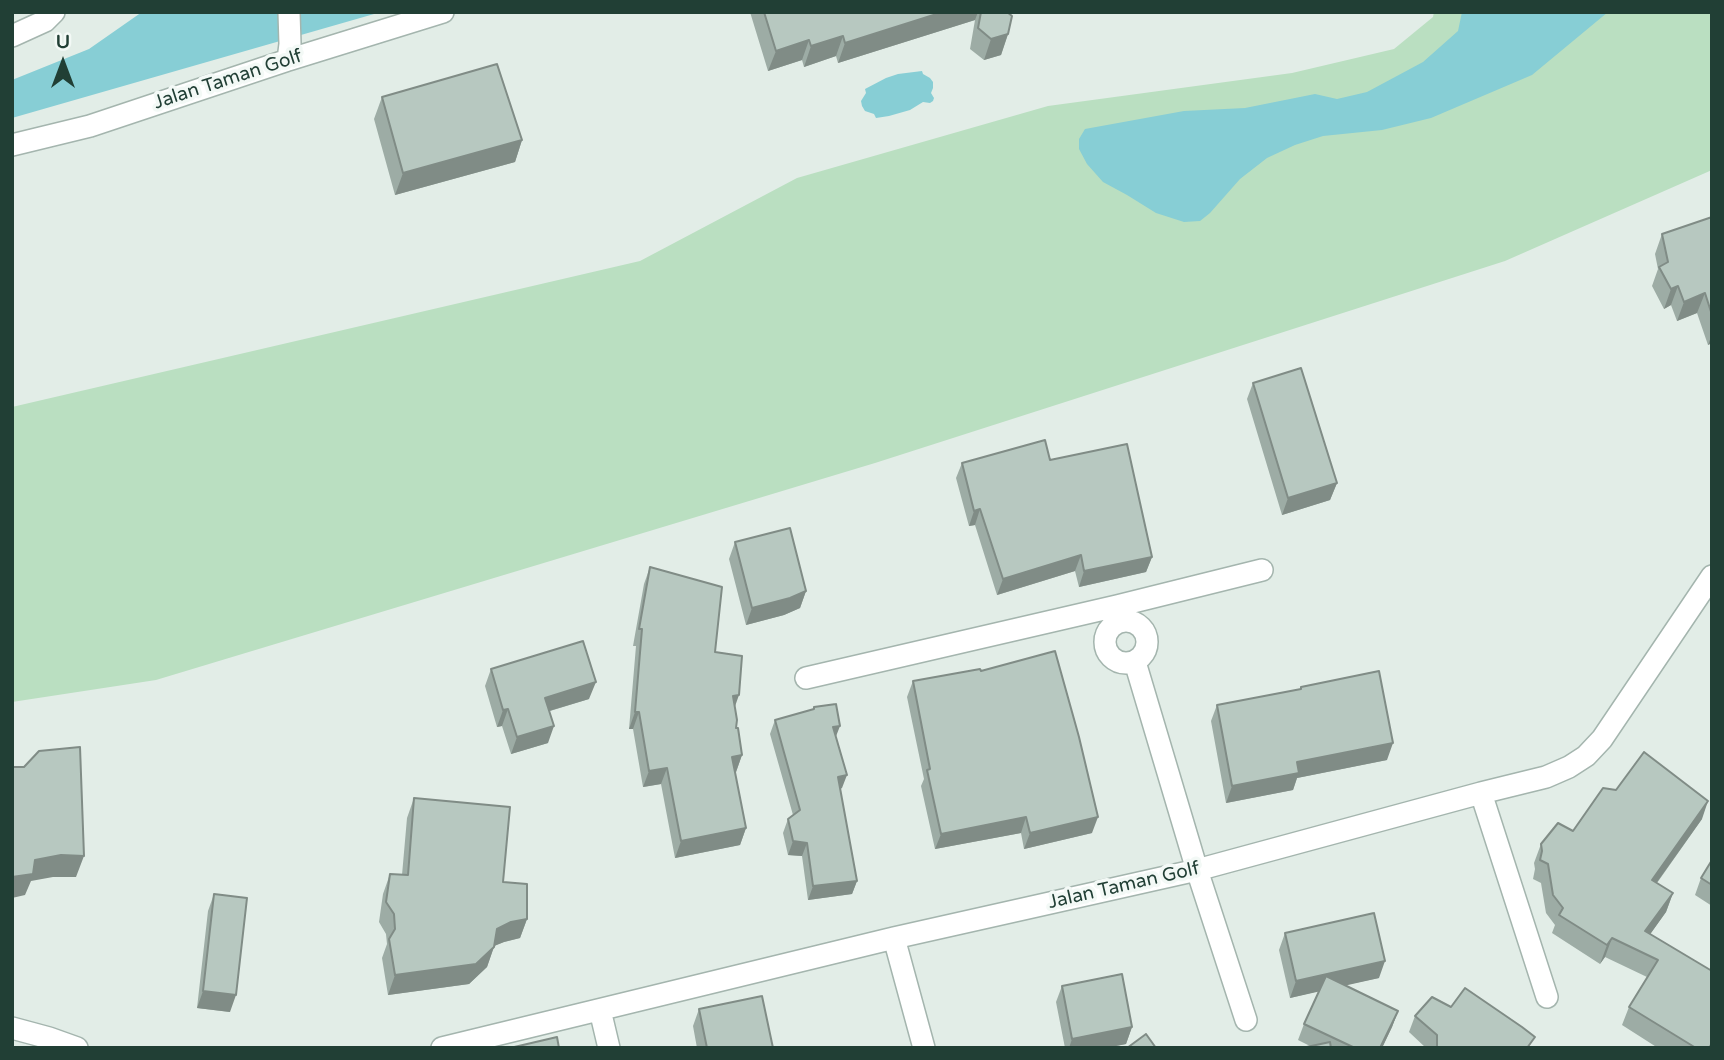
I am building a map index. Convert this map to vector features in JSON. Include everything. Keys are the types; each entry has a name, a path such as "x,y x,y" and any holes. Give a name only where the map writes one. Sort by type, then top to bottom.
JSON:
{"street":[{"path":"12,36 45,21 54,12"},
{"path":"289,12 289,52"},
{"name":"Jalan Taman Golf","path":"12,145 90,126 289,52 443,12"},
{"path":"806,678 1119,614 1262,570"},
{"name":"Jalan Taman Golf","path":"442,1048 894,938 1197,870 1546,778 1587,756 1602,738 1712,576"},
{"path":"1119,614 1138,624 1148,639 1143,657 1135,662 1117,662 1106,648 1107,633 1119,614"},
{"path":"1135,662 1197,870 1246,1020"},
{"path":"1481,793 1547,997"},
{"path":"894,938 925,1048"},
{"path":"600,1010 609,1048"},
{"path":"12,1028 77,1048"}],"green space":[{"path":"1434,12 1712,12 1712,170 1505,261 875,463 156,680 12,702 12,407 640,261 797,178 1048,106 1292,73 1394,49 1433,17"}],"water":[{"path":"142,12 381,12 12,118 12,80 89,49"},
{"path":"1462,12 1608,12 1532,75 1431,118 1382,130 1323,136 1267,158 1240,179 1200,221 1184,222 1156,213 1103,182 1087,164 1079,149 1079,139 1085,129 1184,111 1245,108 1315,94 1337,99 1367,92 1423,62 1458,31"},
{"path":"922,71 933,82 933,101 876,118 874,114 865,111 861,101 866,93 865,89 898,74"}],"building":[{"path":"764,12 943,12 845,43 843,36 811,46 809,40 776,51"},
{"path":"981,12 1007,12 1012,16 1008,34 991,39 978,28"},
{"path":"497,64 522,140 403,173 382,97"},
{"path":"1712,217 1712,315 1705,293 1684,302 1678,286 1671,289 1659,267 1668,262 1662,234"},
{"path":"1301,368 1337,483 1288,498 1253,383"},
{"path":"1045,440 1050,460 1127,444 1152,557 1084,571 1081,555 1003,579 980,509 974,511 962,463"},
{"path":"790,528 806,591 752,608 735,542"},
{"path":"650,567 722,587 715,652 742,656 739,695 733,696 742,755 732,757 746,828 681,841 667,768 649,771 639,712 635,712 642,629 639,629"},
{"path":"583,641 596,682 545,698 554,726 517,737 508,709 503,710 491,669"},
{"path":"1055,651 1098,817 1030,833 1026,817 941,834 927,770 930,769 913,681 980,669 981,671"},
{"path":"1379,671 1393,743 1297,762 1299,773 1232,786 1217,705"},
{"path":"836,704 840,726 833,727 847,775 838,777 857,881 813,886 807,843 793,841 788,819 800,810 775,720 814,707"},
{"path":"80,747 84,856 61,855 35,860 33,874 12,877 12,767 24,767 39,751"},
{"path":"1644,752 1708,801 1652,880 1673,893 1645,931 1712,971 1712,1043 1709,1048 1696,1048 1629,1007 1658,960 1612,938 1607,945 1559,915 1563,908 1553,895 1548,864 1540,860 1541,844 1558,823 1573,831 1603,788 1616,790"},
{"path":"414,798 510,807 503,882 527,884 527,919 511,922 497,929 494,947 476,964 395,975 389,939 395,929 394,914 386,902 390,874 408,875"},
{"path":"1712,860 1712,885 1701,878"},
{"path":"214,894 247,898 236,995 203,991"},
{"path":"1374,913 1385,961 1296,981 1285,933"},
{"path":"1122,974 1132,1027 1072,1039 1062,986"},
{"path":"1326,976 1398,1011 1380,1048 1355,1048 1304,1024"},
{"path":"1465,988 1535,1037 1527,1048 1437,1048 1437,1035 1415,1016 1432,997 1451,1007"},
{"path":"762,996 773,1048 707,1048 699,1009"},
{"path":"1146,1034 1156,1048 1127,1048"},
{"path":"557,1037 559,1048 510,1048"},
{"path":"1330,1042 1331,1048 1302,1048"}]}
